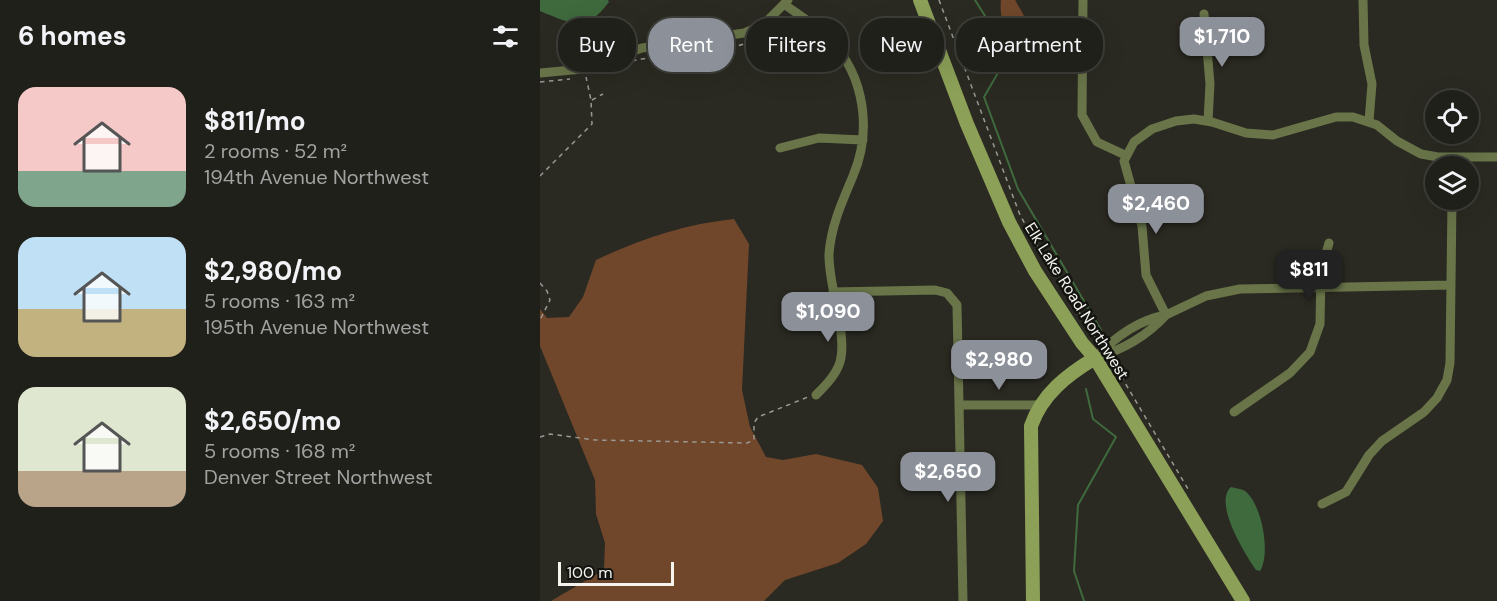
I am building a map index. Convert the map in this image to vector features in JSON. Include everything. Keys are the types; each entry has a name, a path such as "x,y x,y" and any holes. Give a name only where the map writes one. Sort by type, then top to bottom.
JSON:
{"street":[{"name":"Elk Lake Road Northwest","path":"920,0 967,124 1018,242 1082,344 1102,354 1243,601"},
{"path":"1083,0 1082,116 1097,142 1125,155"},
{"path":"1363,0 1364,45 1372,84 1369,121"},
{"path":"540,73 583,69 642,48 733,37 764,24 786,2 829,39 849,64 861,95 864,116 860,157 842,197 830,240 832,292 841,353 837,369 816,395"},
{"path":"1204,14 1210,84 1208,121"},
{"path":"1166,315 1144,268 1142,226 1125,168 1125,155 1134,141 1160,126 1185,120 1208,121 1246,133 1264,135 1291,131 1336,117 1353,117 1369,121 1412,151 1429,156"},
{"path":"780,148 819,138 862,140"},
{"path":"1479,159 1497,157"},
{"path":"1322,504 1346,492 1369,455 1382,441 1425,412 1437,398 1447,380 1450,363 1452,210"},
{"path":"1234,412 1290,373 1310,352 1320,324 1321,271 1329,243"},
{"path":"1033,601 1031,432 1040,405 1059,383 1102,354 1155,327 1166,315 1206,296 1224,291 1451,285"},
{"path":"832,292 942,290 951,295 958,310 963,601"},
{"path":"959,405 1040,405"}],"path":[{"path":"939,0 1020,215 1102,354 1167,450 1192,497"},
{"path":"636,61 738,47 767,36 794,11"},
{"path":"540,176 592,124 591,100 586,76 593,74"},
{"path":"540,82 574,78"},
{"path":"591,100 603,94"},
{"path":"540,283 547,291 550,300 540,320"},
{"path":"540,437 550,434 596,440 747,443 754,440 754,423 758,417 816,395"}],"shaded area":[{"path":"540,0 608,0 609,2 593,18 558,18 540,11"},
{"path":"1001,0 1015,0 1025,18 1002,18"},
{"path":"734,219 749,244 742,390 750,427 766,457 783,460 816,454 862,465 878,488 883,521 866,544 838,563 785,580 764,601 551,601 604,570 605,543 596,514 595,480 540,346 540,309 547,318 569,317 583,297 596,260 629,245 663,234"},
{"path":"1231,487 1245,491 1251,497 1260,518 1265,553 1260,571 1256,570 1245,553 1228,516 1226,495"}],"waterway":[{"path":"975,0 1009,54 984,97 1018,189 1101,330"},
{"path":"1084,601 1074,571 1078,505 1116,437 1093,419 1086,389"}]}
